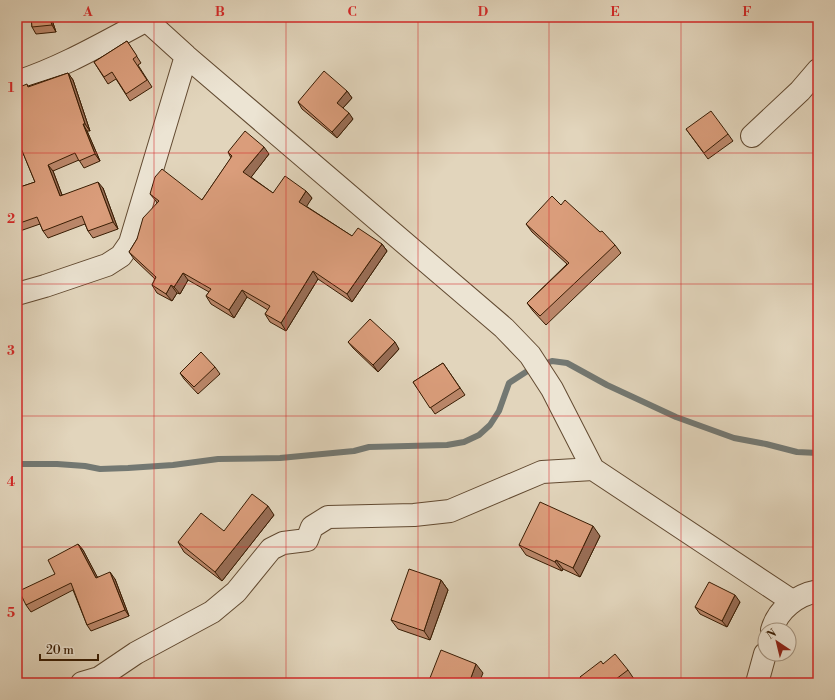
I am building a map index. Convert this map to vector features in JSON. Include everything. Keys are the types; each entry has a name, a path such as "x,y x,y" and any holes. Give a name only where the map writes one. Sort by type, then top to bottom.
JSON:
{"street":[{"path":"17,82 72,59 145,19 186,56 504,328 530,355 552,389 593,469 792,601"},
{"path":"17,294 107,265 120,256 130,243 186,56"},
{"path":"752,136 800,91 818,70"},
{"path":"82,683 99,678 136,653 212,612 236,592 271,549 283,543 307,540 312,527 328,517 414,515 450,511 542,472 593,469"},
{"path":"774,622 775,619 792,601 818,591"},
{"path":"757,683 763,662"}],"building":[{"path":"31,17 49,17 52,25 32,27"},
{"path":"127,41 137,56 133,59 147,80 126,94 112,72 104,77 94,62"},
{"path":"324,71 347,91 337,103 349,113 332,132 298,102"},
{"path":"68,73 85,124 83,124 95,154 79,161 75,153 48,165 60,196 98,182 113,222 88,231 82,216 43,231 37,217 17,224 17,188 35,182 17,141 17,88 27,84 28,87"},
{"path":"711,111 728,134 704,153 686,129"},
{"path":"245,131 264,147 243,172 273,193 285,176 306,191 299,202 352,236 358,228 382,244 347,294 313,271 281,323 265,314 270,306 242,290 229,310 206,296 211,289 183,273 174,287 171,285 166,294 152,285 156,277 129,252 137,239 143,218 159,201 150,194 155,177 162,169 202,200 232,156 228,152"},
{"path":"552,196 561,205 565,200 600,232 602,231 615,245 540,316 527,303 569,263 526,224"},
{"path":"370,319 395,342 373,365 348,342"},
{"path":"201,352 215,367 194,387 180,373"},
{"path":"443,363 460,388 430,408 413,382"},
{"path":"252,494 268,506 215,572 178,542 201,513 224,531"},
{"path":"540,502 593,526 573,568 556,560 555,562 519,545"},
{"path":"78,544 96,578 110,572 125,610 87,625 71,583 26,605 19,591 55,574 48,560"},
{"path":"409,569 441,580 424,631 391,620"},
{"path":"709,582 735,595 722,621 695,607"},
{"path":"441,650 476,664 469,683 428,683"},
{"path":"615,654 628,670 616,679 619,683 585,683 580,677 601,661 603,664"}],"waterway":[{"path":"17,464 57,464 85,466 100,469 128,468 173,465 218,459 280,458 354,451 369,447 447,445 464,442 479,435 490,425 499,411 509,383 529,370 552,361 567,363 607,385 676,417 734,438 797,452 818,453"}]}
